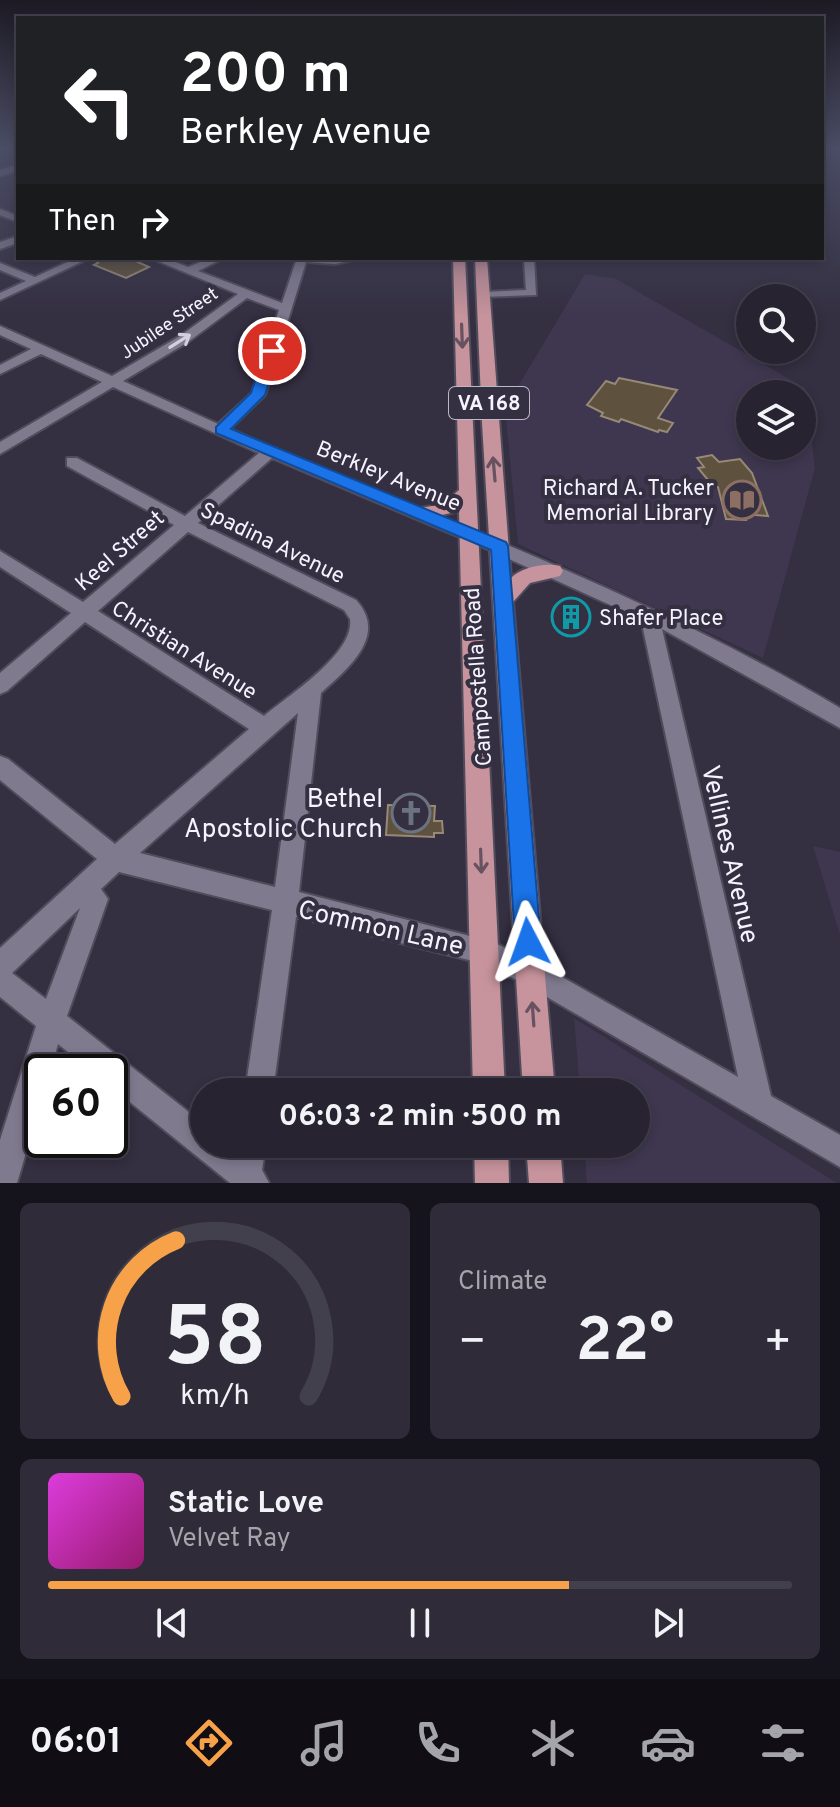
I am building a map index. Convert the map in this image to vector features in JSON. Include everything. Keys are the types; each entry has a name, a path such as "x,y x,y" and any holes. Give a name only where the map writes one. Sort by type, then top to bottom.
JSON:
{"main road":[{"name":"Campostella Road","path":"459,260 489,1078"},
{"name":"Campostella Road","path":"481,260 538,1078"},
{"path":"421,514 452,508 469,488"},
{"path":"503,600 524,577 553,571"},
{"path":"491,1158 492,1183"},
{"path":"544,1158 546,1183"}],"street":[{"path":"0,297 81,260"},
{"path":"160,260 284,308"},
{"path":"188,271 214,260"},
{"path":"221,430 258,395 301,260"},
{"path":"484,295 532,293 529,260"},
{"path":"0,266 35,281"},
{"name":"Jubilee Street","path":"0,449 184,339 245,294"},
{"name":"Berkley Avenue","path":"0,330 270,452 500,546 778,680 840,719"},
{"path":"0,370 41,349"},
{"name":"Keel Street","path":"0,685 270,452"},
{"name":"Spadina Avenue","path":"72,462 186,524 337,597 356,611 361,625 357,643 311,688"},
{"name":"Christian Avenue","path":"0,558 265,728"},
{"name":"Vellines Avenue","path":"650,616 758,1104"},
{"path":"0,966 115,859 311,688"},
{"path":"261,1078 279,966 311,688"},
{"path":"0,766 115,859"},
{"name":"Common Lane","path":"115,859 284,904 484,951 530,973 840,1152"},
{"path":"2,1183 51,1021 96,899"},
{"path":"0,980 190,1132"},
{"path":"221,1158 248,1181"},
{"path":"248,1181 250,1158"}],"shaded area":[{"path":"585,274 616,279 736,348 736,364 763,364 791,380 736,380 736,460 814,460 815,468 763,658 518,544 505,408"},
{"path":"813,846 840,852 840,935"},
{"path":"574,1018 837,1183 587,1183 585,1158 650,1158 650,1078 579,1078"}],"building":[{"path":"95,260 133,260 149,267 126,278 94,265 98,263"},
{"path":"619,378 677,390 658,418 673,423 667,432 601,416 603,413 587,405 606,381 615,384"},
{"name":"Richard A. Tucker Memorial Library","path":"712,455 719,462 741,460 752,473 768,516 744,514 746,520 726,519 718,487 713,486 698,468 704,467 697,458"},
{"name":"Shafer Place","path":"561,607 579,608 582,627 564,627"},
{"name":"Bethel Apostolic Church","path":"388,805 435,806 434,821 442,821 443,833 434,833 434,837 386,835"}],"place":[{"name":"Richard A. Tucker Memorial Library","path":"742,500"},
{"name":"Shafer Place","path":"571,617"},
{"name":"Bethel Apostolic Church","path":"411,813"}],"route":[{"path":"272,351 258,395 221,430 500,546 528,942"}]}
